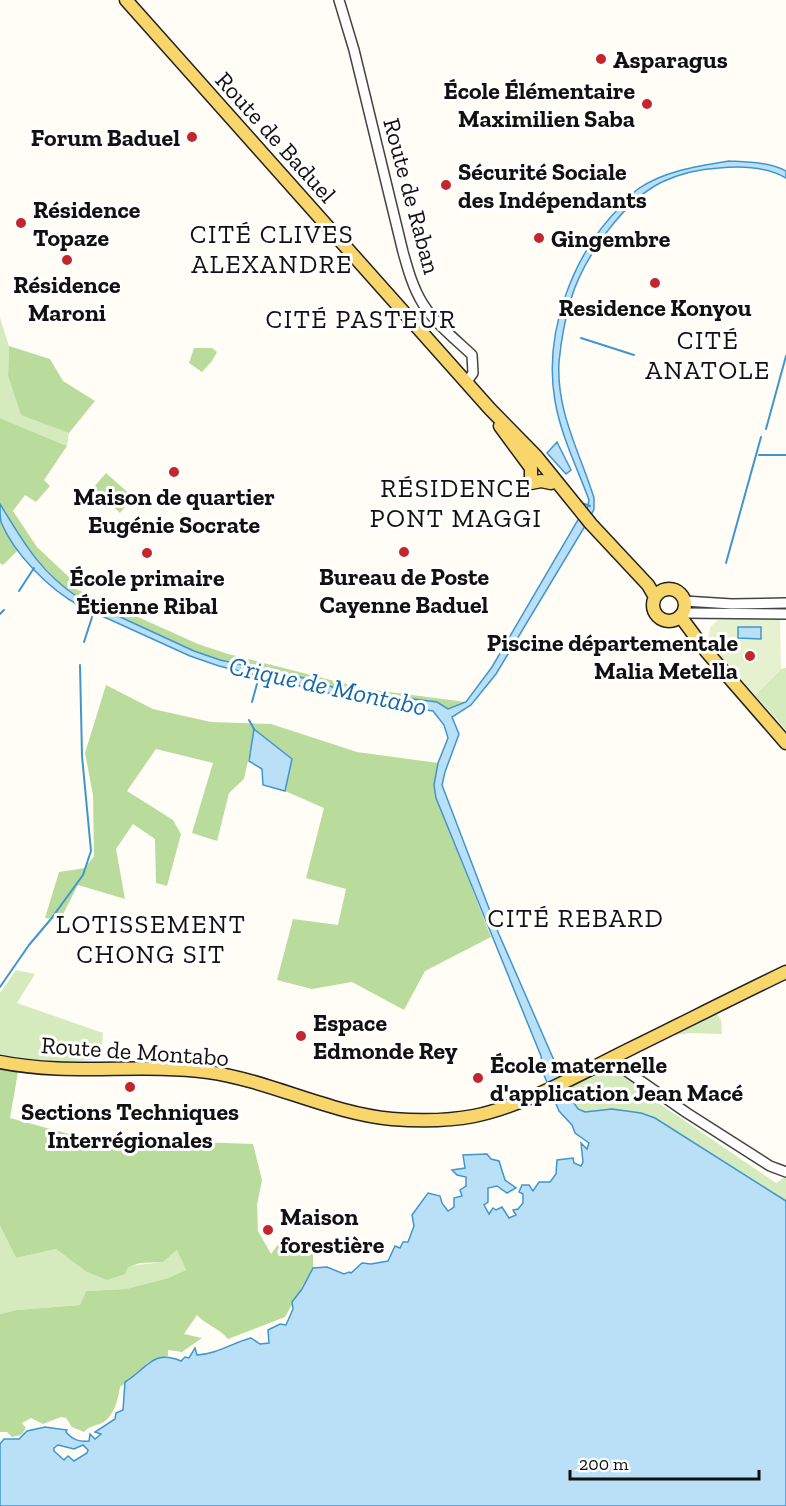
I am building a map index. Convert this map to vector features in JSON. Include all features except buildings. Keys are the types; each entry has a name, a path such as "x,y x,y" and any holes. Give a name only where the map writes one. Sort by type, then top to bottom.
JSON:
{"main road":[{"name":"Route de Baduel","path":"126,0 490,409 536,456 585,517 648,585 659,593"},
{"name":"Route de Baduel","path":"490,409 531,468 531,483 542,481 552,483 585,517"},
{"path":"680,613 663,619 656,614 653,605 659,593 674,590 682,596 680,613 688,629 786,743"},
{"path":"609,1059 786,972"},
{"name":"Route de Montabo","path":"0,1062 85,1070 168,1069 210,1072 362,1114 392,1119 422,1120 474,1116 546,1091 609,1059"}],"street":[{"name":"Route de Raban","path":"339,0 354,50 402,252 423,304 440,325 472,355 473,373 466,382"},
{"path":"680,613 732,604 786,603"},
{"path":"680,613 786,614"},
{"path":"609,1059 770,1166 786,1172"}],"green space":[{"path":"593,160 600,167 588,179 581,173"},
{"path":"0,318 9,346 8,376 21,414 69,433 67,446 0,418"},
{"path":"9,346 50,359 63,381 95,401 69,433 21,415 8,376"},
{"path":"194,348 212,348 217,352 202,372 189,363"},
{"path":"0,418 67,446 44,480 50,486 36,502 25,495 13,511 37,547 71,579 69,586 198,644 228,654 366,689 466,702 448,709 342,690 300,677 220,660 194,651 79,598 64,588 28,550 0,504"},
{"path":"106,473 133,497 120,513 93,488"},
{"path":"0,520 18,550 3,565 0,563"},
{"name":"Piscine départementale Malia Metella","path":"780,618 781,669 755,695 708,643 710,627 718,620"},
{"path":"786,668 786,730 755,695 781,669"},
{"path":"106,685 153,709 211,722 271,724 357,752 438,763 434,785 436,798 491,937 425,971 404,1010 352,982 312,989 277,980 293,919 338,925 346,889 306,878 324,808 285,791 292,759 255,729 244,779 229,793 217,841 192,833 213,763 156,749 127,791 173,820 181,834 167,886 156,883 155,839 133,824 116,849 125,899 78,885 60,920 45,918 59,872 85,868 94,856 93,795 85,753"},
{"path":"16,970 35,974 17,1003 103,1033 101,1058 50,1061 0,1054 0,993"},
{"path":"716,1013 721,1020 722,1034 676,1035 674,1032"},
{"path":"0,1068 18,1072 10,1118 84,1138 253,1144 262,1180 257,1205 258,1231 271,1254 279,1243 308,1244 308,1249 313,1252 313,1268 285,1317 228,1339 197,1315 184,1334 202,1338 182,1352 168,1350 168,1356 148,1362 137,1375 120,1387 117,1402 110,1417 102,1423 84,1432 72,1427 66,1418 61,1417 43,1424 31,1418 22,1423 26,1428 21,1435 12,1437 7,1432 0,1432 0,1314 16,1310 80,1305 86,1291 126,1289 168,1278 186,1270 177,1250 163,1262 140,1263 128,1267 125,1274 107,1280 85,1271 56,1249 16,1258 0,1226"},
{"path":"613,1072 635,1082 657,1102 776,1183 786,1176 786,1243 606,1149 574,1108 569,1088 594,1075"},
{"path":"0,1226 16,1258 56,1249 85,1271 163,1262 177,1250 186,1270 168,1278 126,1289 86,1291 80,1305 16,1310 0,1314"}],"water":[{"path":"729,161 773,166 786,171 786,178 762,169 727,167 690,172 662,182 647,191 619,217 595,249 577,283 564,330 559,380 565,415 594,498 594,509 591,515 587,510 589,500 565,439 558,414 552,375 558,321 566,295 589,246 605,224 636,191 670,174 693,167"},
{"path":"557,442 571,470 566,474 547,453"},
{"name":"Crique de Montabo","path":"0,504 34,556 65,588 79,598 194,651 220,660 300,677 342,690 437,702 448,709 466,702 492,667 579,518 585,526 496,674 471,705 452,717 459,734 442,785 498,932 570,1097 578,1109 585,1112 612,1109 641,1113 655,1118 786,1201 786,1506 0,1506 0,1444 4,1439 19,1439 27,1431 45,1427 67,1430 69,1435 79,1441 89,1441 90,1434 95,1439 101,1434 95,1432 115,1419 116,1413 123,1410 125,1382 150,1362 163,1357 181,1361 185,1357 189,1358 195,1348 197,1355 204,1354 251,1338 260,1344 269,1343 268,1330 280,1324 286,1325 293,1309 292,1302 313,1268 327,1267 344,1274 351,1273 362,1263 388,1261 395,1246 400,1248 403,1242 408,1242 414,1226 412,1215 428,1193 440,1196 448,1211 454,1207 454,1198 462,1196 460,1190 466,1186 466,1177 457,1175 452,1170 465,1168 463,1155 487,1154 491,1159 499,1161 505,1180 516,1188 507,1193 497,1186 488,1188 488,1202 484,1205 489,1214 493,1208 496,1210 502,1207 509,1218 516,1215 513,1210 518,1209 523,1203 523,1194 519,1192 522,1185 529,1185 533,1191 539,1182 550,1182 556,1174 557,1160 573,1158 574,1163 581,1166 583,1162 581,1143 587,1149 589,1143 575,1133 572,1125 559,1111 544,1075 541,1056 436,798 434,785 438,763 448,738 444,725 433,711 353,699 219,666 190,656 80,606 45,581 24,558 1,522","holes":["58,1445 74,1449 83,1445 88,1450 74,1461 68,1456 64,1460 54,1451"]},
{"path":"738,627 761,627 761,639 738,638"},
{"path":"254,729 292,759 285,791 263,785 262,769 249,761"}],"waterway":[{"path":"581,338 634,355"},
{"path":"766,429 786,356"},
{"path":"520,431 535,446"},
{"path":"726,563 761,437"},
{"path":"759,455 786,455"},
{"path":"544,456 582,503 590,506"},
{"path":"19,591 34,568"},
{"path":"0,614 4,610"},
{"path":"84,642 94,611"},
{"path":"0,987 83,875 91,851 82,756 80,665"},
{"name":"Crique de Montabo","path":"252,702 260,673"},
{"path":"249,720 254,729"}],"place":[{"name":"Asparagus","path":"601,59"},
{"name":"École Élémentaire Maximilien Saba","path":"647,104"},
{"name":"Forum Baduel","path":"192,137"},
{"name":"Sécurité Sociale des Indépendants","path":"446,185"},
{"name":"Résidence Topaze","path":"21,223"},
{"name":"Gingembre","path":"539,238"},
{"name":"Résidence Maroni","path":"67,260"},
{"name":"Residence Konyou","path":"655,283"},
{"name":"Maison de quartier Eugénie Socrate","path":"174,472"},
{"name":"Bureau de Poste Cayenne Baduel","path":"404,552"},
{"name":"École primaire Étienne Ribal","path":"147,553"},
{"name":"Piscine départementale Malia Metella","path":"750,656"},
{"name":"Espace Edmonde Rey","path":"301,1036"},
{"name":"École maternelle d'application Jean Macé","path":"478,1078"},
{"name":"Sections Techniques Interrégionales","path":"130,1087"},
{"name":"Maison forestière","path":"268,1230"}],"district":[{"name":"CITÉ CLIVES ALEXANDRE","path":"272,249"},
{"name":"CITÉ PASTEUR","path":"361,319"},
{"name":"CITÉ ANATOLE","path":"708,355"},
{"name":"RÉSIDENCE PONT MAGGI","path":"456,503"},
{"name":"CITÉ REBARD","path":"576,918"},
{"name":"LOTISSEMENT CHONG SIT","path":"151,939"}]}
